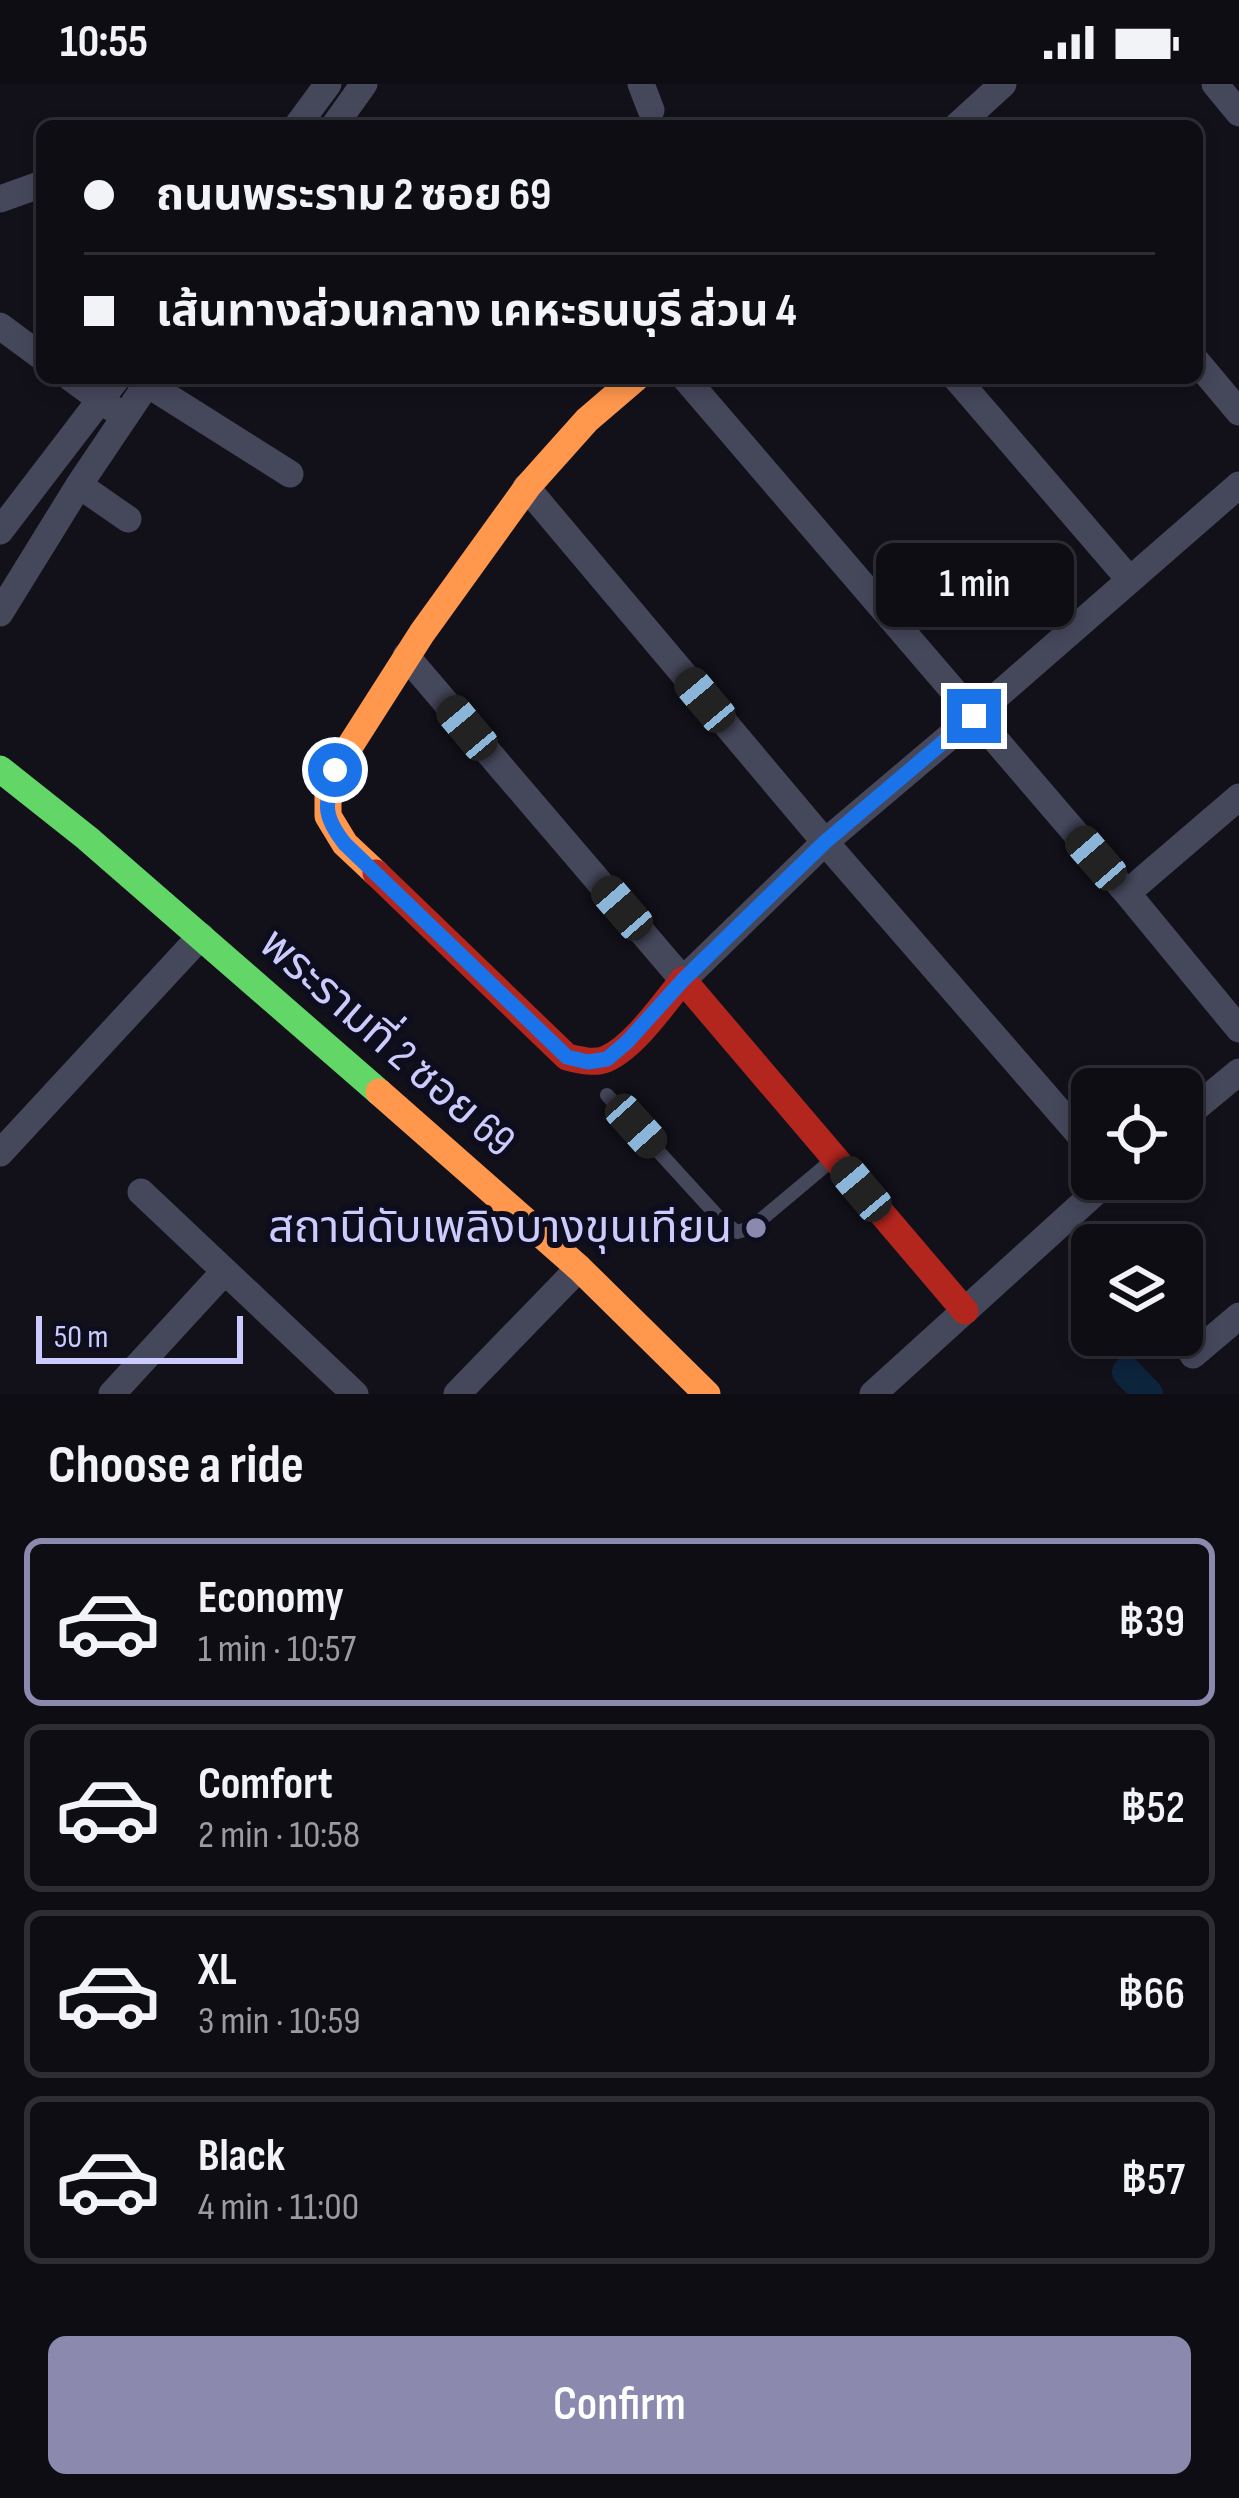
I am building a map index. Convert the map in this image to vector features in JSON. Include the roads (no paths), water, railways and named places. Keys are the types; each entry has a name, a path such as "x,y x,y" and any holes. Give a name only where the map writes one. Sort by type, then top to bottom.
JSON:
{"street":[{"path":"301,120 328,84"},
{"path":"338,120 364,84"},
{"path":"990,115 1003,84"},
{"path":"1214,84 1239,113"},
{"path":"0,199 36,186"},
{"path":"0,326 36,352"},
{"path":"1203,369 1239,412"},
{"path":"0,614 143,384"},
{"path":"151,384 290,474"},
{"path":"628,384 560,445 526,487 406,656 335,770 327,797 328,823 345,844 567,1057 588,1062 607,1059 627,1042 683,980 825,842 1239,485"},
{"path":"690,384 1239,1029"},
{"path":"961,384 1129,579"},
{"path":"0,531 109,389 125,417"},
{"path":"79,484 128,519"},
{"path":"526,487 1071,1125"},
{"path":"406,656 965,1310"},
{"name":"พระรามที่ 2 ซอย 69","path":"0,769 201,936 578,1268 707,1394"},
{"path":"1126,893 1239,796"},
{"path":"0,1153 201,936"},
{"path":"1203,1102 1239,1072"},
{"path":"141,1192 355,1394"},
{"path":"873,1394 1087,1200"},
{"path":"457,1394 578,1268"},
{"path":"112,1394 224,1272"},
{"path":"1203,1347 1239,1316"}],"lane":[{"path":"607,1094 737,1232 751,1228 835,1158"}],"waterway":[{"path":"1127,1372 1148,1394"}],"place":[{"name":"สถานีดับเพลิงบางขุนเทียน","path":"756,1228"}]}
